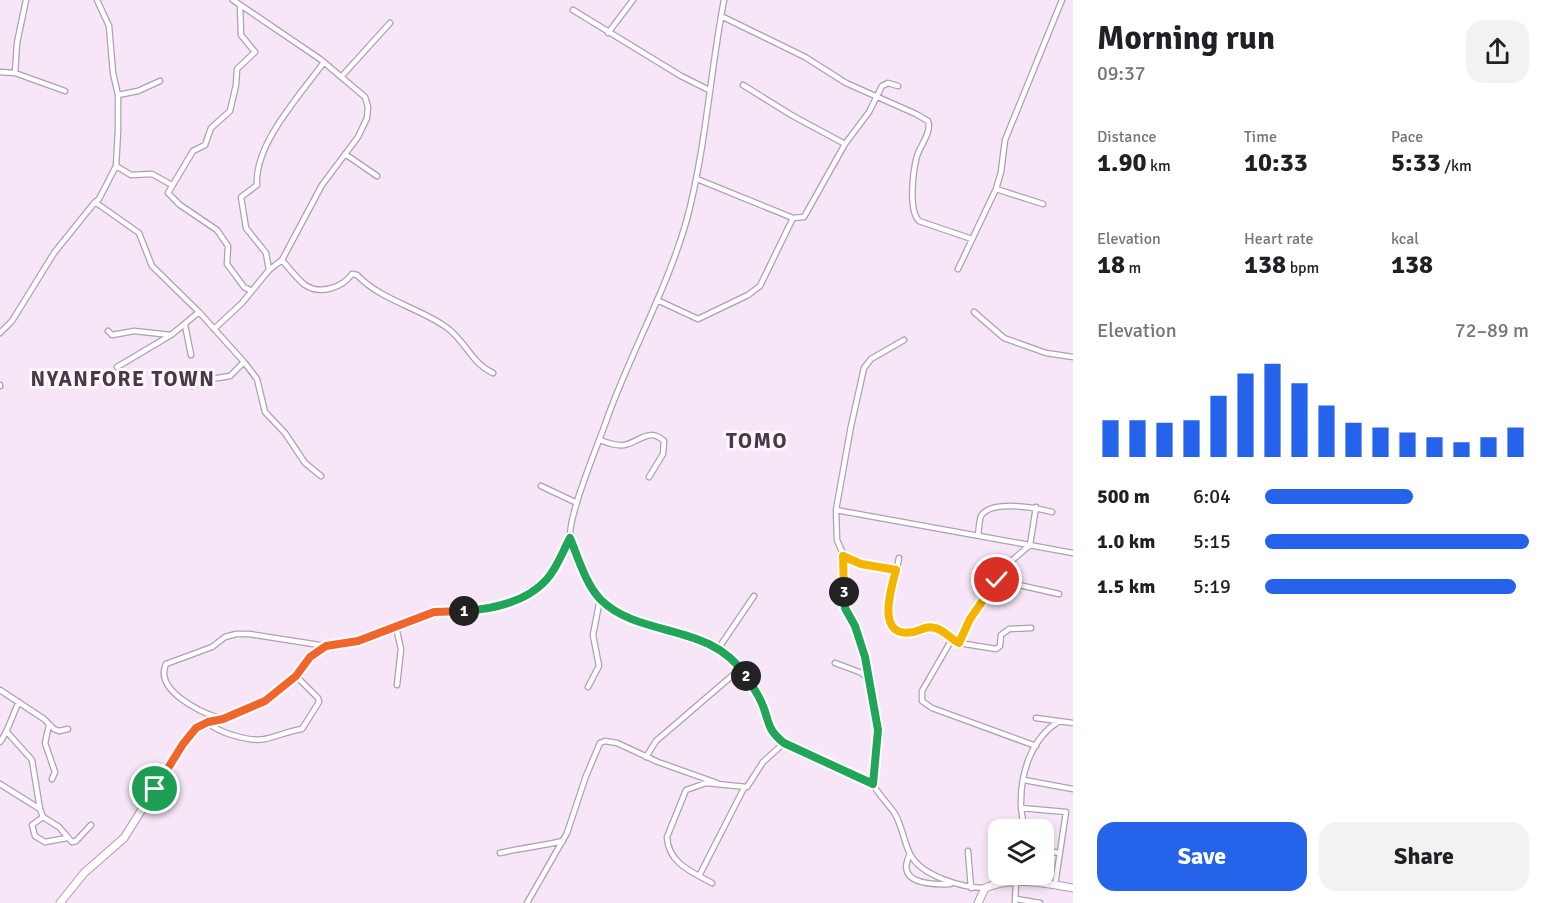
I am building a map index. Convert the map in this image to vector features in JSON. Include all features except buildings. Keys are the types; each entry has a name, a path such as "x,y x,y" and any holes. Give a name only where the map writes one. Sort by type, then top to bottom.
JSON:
{"street":[{"path":"15,73 17,43 26,0"},
{"path":"0,333 12,321 54,253 99,199 116,166 118,95 113,73 109,26 97,0"},
{"path":"214,330 269,270 282,260 322,185 358,137 367,118 368,107 364,97 324,62 233,0"},
{"path":"608,33 633,0"},
{"path":"223,719 188,705 164,679 166,664 201,652 225,637 236,634 326,646 358,641 434,612 488,609 522,597 547,579 570,538 577,503 622,379 657,300 678,245 697,179 724,0"},
{"path":"958,269 996,189 1001,172 1005,140 1062,0"},
{"path":"240,5 241,35 255,52 237,69 230,111 211,128 205,145 193,151 168,193 180,205 217,230 228,246 227,264 244,287 252,291"},
{"path":"573,10 681,76 709,90"},
{"path":"721,16 805,57 846,83 916,114 930,125 914,171 912,200 915,217 919,221 972,239"},
{"path":"341,77 390,23"},
{"path":"269,270 266,253 246,228 241,197 256,185 258,163 277,128 324,62"},
{"path":"0,72 15,73 65,91"},
{"path":"118,95 138,91 160,81"},
{"path":"697,179 794,218 804,217 845,144 884,84 898,86"},
{"path":"743,85 845,144"},
{"path":"345,154 377,176"},
{"path":"116,166 131,175 152,174 172,185"},
{"path":"996,189 1043,204"},
{"path":"95,202 140,233 152,266 199,312 244,362 257,379 265,412 285,433 305,463 321,476"},
{"path":"657,300 698,319 747,295 760,286 794,218"},
{"path":"282,260 308,287 336,288 352,274 357,275 393,302 447,327 480,365 493,373"},
{"path":"117,367 185,325 199,312"},
{"path":"974,312 1004,338 1046,353 1073,357"},
{"path":"185,325 191,356"},
{"path":"108,331 112,335 134,331 171,334"},
{"path":"904,340 871,359 864,368 836,510 837,540 843,556 845,608 862,646 878,730 873,784 878,795 895,814 910,854 920,865 952,884"},
{"path":"178,380 192,386 230,376 244,362"},
{"path":"600,440 621,446 641,436 652,434 659,437 664,441 663,454 649,477"},
{"path":"541,486 577,503"},
{"path":"978,535 981,517 988,510 1004,507 1036,507 1052,512"},
{"path":"959,643 970,619 1009,563 1030,545 1036,507"},
{"path":"836,510 1073,553"},
{"path":"570,538 592,587 600,599 622,614 688,635 718,649 741,668 761,701 769,728 784,743 873,784"},
{"path":"843,556 861,564 896,570"},
{"path":"899,558 888,612 894,629 910,633 928,627 936,628 959,643 996,649 1000,646 1002,635 1008,629 1031,628"},
{"path":"997,580 1059,594"},
{"path":"718,649 754,596"},
{"path":"588,687 599,666 592,635 600,599"},
{"path":"396,627 401,649 397,685"},
{"path":"952,639 922,691 922,701 932,708 1036,746"},
{"path":"60,903 84,873 124,837 183,744 196,728 265,701 296,676 310,657 326,646"},
{"path":"836,663 862,673 867,679"},
{"path":"646,757 656,741 741,668"},
{"path":"208,722 214,729 225,733 258,739 302,729 319,702 318,698 296,676"},
{"path":"0,690 59,731 68,729"},
{"path":"0,742 7,732 11,717 19,702"},
{"path":"1036,718 1073,723"},
{"path":"1022,819 1021,808 1029,757 1045,733 1058,722"},
{"path":"49,723 45,743 54,772 52,779"},
{"path":"7,732 32,760 43,817 59,827 67,838"},
{"path":"526,903 563,841 600,743 610,741 617,743 646,757 717,783 744,788"},
{"path":"699,876 744,788 747,787 763,762 784,743"},
{"path":"1024,780 1073,789"},
{"path":"712,883 679,865 669,849 667,837 686,790 697,784 717,783"},
{"path":"0,784 40,809"},
{"path":"1021,808 1066,812 1055,885 1073,888"},
{"path":"43,817 32,825 35,836 45,842 67,838 76,841 91,825"},
{"path":"500,853 520,848 540,848 563,841"},
{"path":"968,851 971,888"},
{"path":"1054,852 1059,853"},
{"path":"910,854 905,865 906,872 915,879 926,883 952,884 971,888 995,885"},
{"path":"1016,885 1015,901 1040,903"},
{"path":"978,903 985,888"}],"district":[{"name":"NYANFORE TOWN","path":"123,379"},
{"name":"TOMO","path":"757,441"}],"route":[{"path":"155,789 183,744 196,728 265,701 296,676 310,657 326,646 358,641 434,612 488,609 510,603 538,587 547,579 570,538 592,587 600,599 611,608 637,620 688,635 718,649 741,668 765,709 769,728 774,735 784,743 826,760 873,784 872,774 878,730 867,679 865,657 855,626 845,608 843,556 861,564 896,570 891,586 888,612 888,618 894,629 910,633 922,628 936,628 959,643 970,619 997,580"}]}
